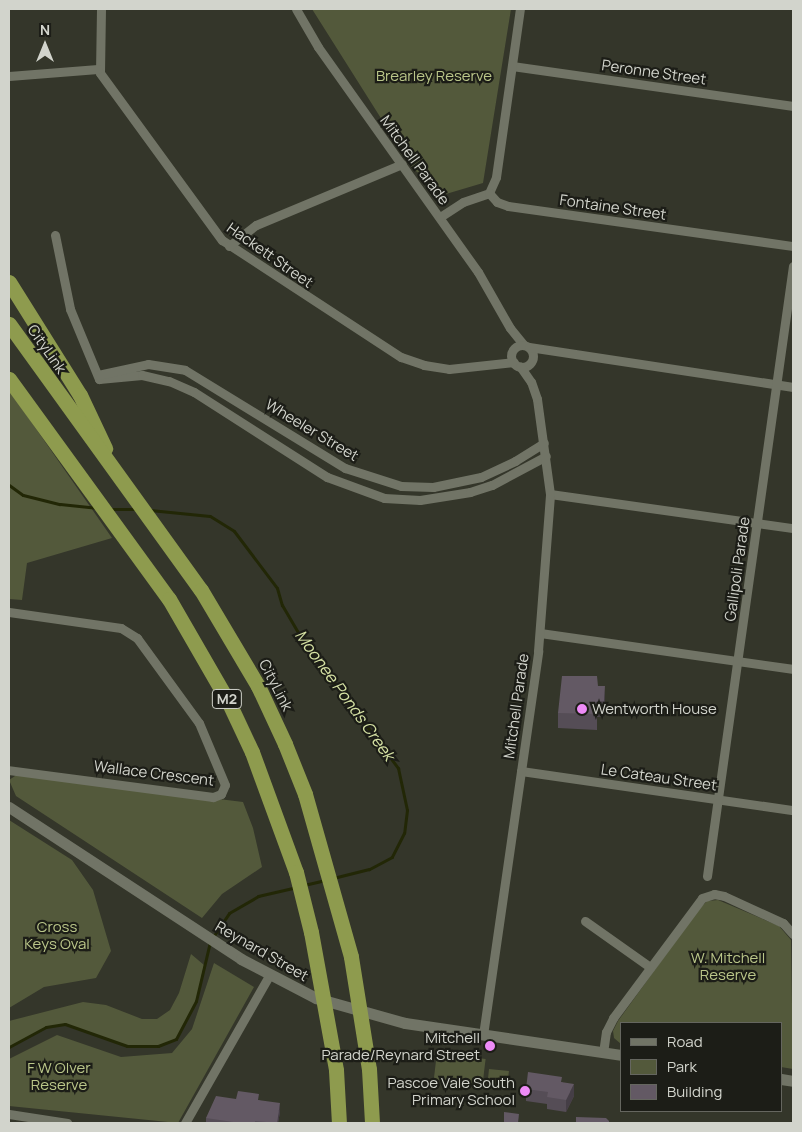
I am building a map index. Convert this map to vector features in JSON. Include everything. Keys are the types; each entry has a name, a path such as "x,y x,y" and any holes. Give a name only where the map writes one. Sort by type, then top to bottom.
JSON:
{"highway":[{"path":"9,282 80,395 121,481"},
{"name":"CityLink","path":"9,324 201,590 258,686 304,794 351,957 364,1028 372,1123"},
{"name":"M2","path":"9,379 169,599 229,703 274,807 296,872 329,1026 338,1123"}],"street":[{"path":"11,76 98,69 101,9"},
{"name":"Mitchell Parade","path":"296,9 318,47 440,217 490,291 510,328 526,346 532,360 531,382 544,442 550,494 540,633 483,1035"},
{"path":"440,217 463,202 489,193 496,177 520,9"},
{"name":"Peronne Street","path":"512,66 793,106"},
{"name":"Hackett Street","path":"98,69 214,231 229,246 401,357 424,365 449,369 493,363 517,364 557,354"},
{"path":"229,246 256,225 402,164"},
{"name":"Fontaine Street","path":"489,193 497,202 508,206 793,246"},
{"path":"55,235 70,309 98,377"},
{"name":"Gallipoli Parade","path":"708,876 793,266"},
{"name":"Mitchell Parade","path":"510,328 517,364 531,382"},
{"path":"526,346 557,354 793,387"},
{"name":"Hackett Street","path":"493,363 513,351 526,346"},
{"name":"Wheeler Street","path":"98,377 148,364 185,370 345,468 401,486 433,487 481,477 515,461 544,442"},
{"name":"Wheeler Street","path":"98,377 142,376 169,381 194,392 327,477 384,498 420,500 470,492 492,485 546,456"},
{"path":"550,494 793,528"},
{"name":"Wallace Crescent","path":"9,612 121,628 137,638 199,723 225,785 221,794 212,796 9,770"},
{"path":"540,633 793,669"},
{"name":"Le Cateau Street","path":"521,772 793,810"},
{"name":"Reynard Street","path":"9,807 186,924 269,976 287,985 346,1008 405,1023 620,1055"},
{"path":"603,1053 609,1025 697,902 708,895 724,896 783,922 793,934"},
{"path":"585,921 650,967"},
{"path":"185,1123 269,976"},
{"path":"9,1114 67,1123"}],"green space":[{"name":"Brearley Reserve","path":"312,9 511,9 483,183 446,194 432,189 427,179 413,169"},
{"path":"9,390 112,538 27,563 22,600 9,599"},
{"path":"18,774 243,802 253,828 262,867 222,894 202,918 16,796 9,780"},
{"name":"Cross Keys Oval","path":"9,820 72,860 93,890 111,951 96,978 44,987 9,1008"},
{"name":"W. Mitchell Reserve","path":"718,900 779,926 791,940 793,1069 782,1067 782,1022 620,1022 620,1043 614,1038 613,1031 618,1021 698,910 707,901"},
{"path":"191,954 204,965 196,1001 176,1039 158,1046 127,1046 65,1024 46,1027 9,1047 9,1021 83,1002 106,1005 142,1019 157,1019 170,1010 179,993"},
{"name":"F W Olver Reserve","path":"214,963 254,987 178,1123 9,1106 9,1059 57,1035 121,1057 172,1053 192,1029"},
{"path":"437,1053 486,1059 482,1086 434,1080"},
{"path":"489,1069 509,1071 507,1090 487,1088"}],"building":[{"path":"562,676 597,676 598,686 605,686 604,701 597,701 597,714 558,713"},
{"path":"528,1072 562,1077 561,1082 574,1084 566,1100 547,1097 548,1092 526,1089"},
{"path":"238,1091 259,1094 258,1100 280,1103 277,1123 255,1121 255,1123 240,1123 206,1118 216,1096 236,1099"},
{"path":"504,1112 519,1114 518,1123 504,1123"},
{"path":"576,1117 606,1118 609,1123 576,1123"}],"waterway":[{"name":"Moonee Ponds Creek","path":"9,485 23,495 60,504 96,508"},
{"name":"Moonee Ponds Creek","path":"110,509 136,509"},
{"name":"Moonee Ponds Creek","path":"150,510 210,516 234,531 277,588 282,605 303,641 398,768 407,810 404,833 392,857 369,869 334,878"},
{"name":"Moonee Ponds Creek","path":"304,885 325,880"},
{"name":"Moonee Ponds Creek","path":"213,937 229,913 258,896 296,887"},
{"name":"Moonee Ponds Creek","path":"9,1047 46,1027 65,1024 127,1046 158,1046 176,1039 196,1001 210,942"}],"place":[{"name":"Wentworth House","path":"582,709"},
{"name":"Mitchell Parade/Reynard Street","path":"490,1046"},
{"name":"Pascoe Vale South Primary School","path":"525,1091"}]}
